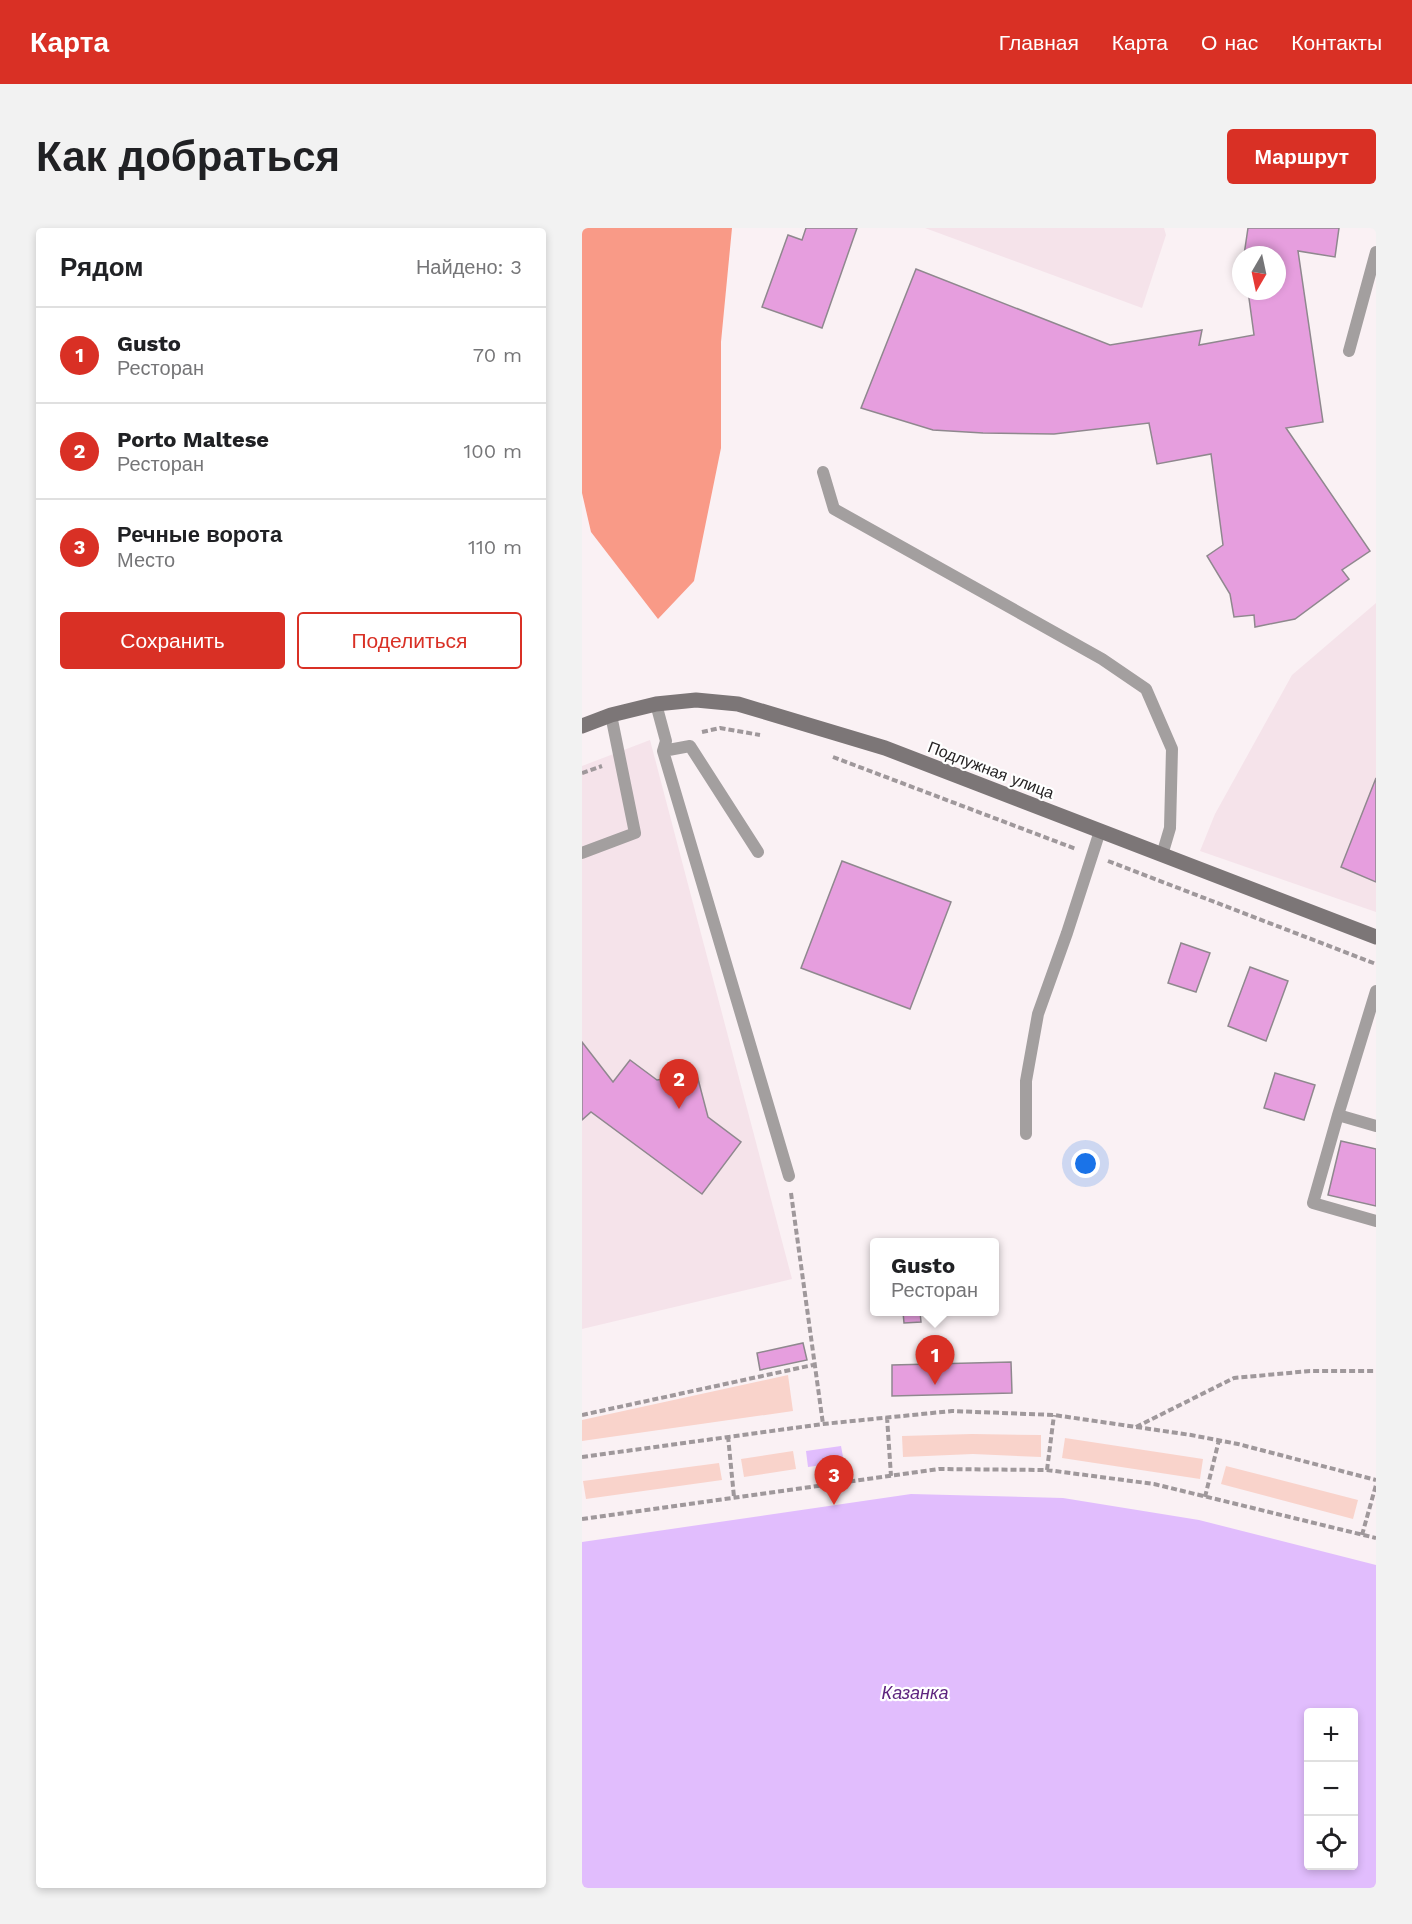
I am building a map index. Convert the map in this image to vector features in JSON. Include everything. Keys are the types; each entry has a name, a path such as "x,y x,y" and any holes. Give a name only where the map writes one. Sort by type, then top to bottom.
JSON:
{"street":[{"name":"Подлужная улица","path":"582,726 611,715 656,704 696,700 738,704 885,748 1376,937"}],"lane":[{"path":"1349,351 1376,252"},
{"path":"823,472 834,509 1102,658 1146,689 1172,749 1170,828 1162,855"},
{"path":"656,704 664,746 789,1176"},
{"path":"582,853 635,833 611,715"},
{"path":"664,746 690,746 759,852"},
{"path":"1026,1134 1026,1082 1038,1014 1100,831"},
{"path":"1376,991 1313,1203 1376,1221"},
{"path":"1338,1115 1376,1126"}],"path":[{"path":"664,746 720,728 761,735"},
{"path":"825,754 1376,964"},
{"path":"789,1176 813,1365 823,1424"},
{"path":"582,1415 813,1365"},
{"path":"1136,1427 1234,1378 1310,1371 1376,1371"},
{"path":"582,1457 823,1424 952,1411 1054,1415 1219,1440 1376,1480"},
{"path":"1047,1470 1054,1415"},
{"path":"887,1417 891,1476"},
{"path":"728,1436 734,1497"},
{"path":"1205,1497 1219,1440"},
{"path":"582,1519 939,1469 1047,1470 1154,1484 1376,1538"},
{"path":"1362,1535 1376,1485"}],"shaded area":[{"path":"582,228 732,228 721,342 721,448 694,581 658,619 591,532 582,493"},
{"path":"925,228 1164,228 1166,235 1142,308"},
{"path":"1376,603 1376,912 1200,851 1215,814 1292,675"},
{"path":"650,740 792,1279 582,1329 582,766"},
{"path":"788,1375 793,1411 582,1441 582,1420"},
{"path":"1041,1435 1041,1457 973,1454 903,1457 902,1436"},
{"path":"1065,1438 1203,1459 1200,1479 1062,1458"},
{"path":"793,1451 796,1469 744,1477 741,1459"},
{"path":"719,1463 722,1480 586,1499 583,1481"},
{"path":"1226,1466 1358,1500 1353,1519 1221,1484"}],"water":[{"path":"841,1446 844,1462 808,1467 806,1451"},
{"name":"Казанка","path":"911,1494 1063,1498 1199,1520 1376,1565 1376,1888 582,1888 582,1542"}],"building":[{"path":"806,228 857,228 822,328 762,307 788,235 802,240"},
{"path":"1248,228 1339,228 1335,257 1298,251 1323,422 1286,428 1370,551 1342,570 1349,579 1295,619 1255,627 1254,615 1234,617 1230,594 1207,556 1223,545 1211,454 1157,464 1149,423 1054,434 983,433 933,430 861,408 916,269 1110,345 1202,330 1199,345 1254,335 1249,300 1286,300 1286,246 1245,246"},
{"path":"1376,778 1376,882 1341,867"},
{"path":"842,861 951,902 910,1009 801,968"},
{"path":"1181,943 1210,953 1196,992 1168,983"},
{"path":"1250,967 1288,981 1266,1041 1228,1026"},
{"path":"582,1042 613,1082 630,1060 657,1080 697,1075 708,1117 741,1142 702,1194 591,1112 582,1120"},
{"path":"1275,1073 1315,1085 1304,1120 1264,1108"},
{"path":"1341,1141 1376,1149 1376,1206 1328,1195"},
{"path":"903,1316 920,1316 921,1322 904,1323"},
{"path":"803,1343 807,1360 760,1370 757,1353"},
{"path":"1011,1362 1012,1393 892,1396 892,1365"}],"place":[{"name":"Porto Maltese","path":"679,1109"},
{"name":"Gusto","path":"935,1385"},
{"name":"Речные ворота","path":"834,1505"}]}
